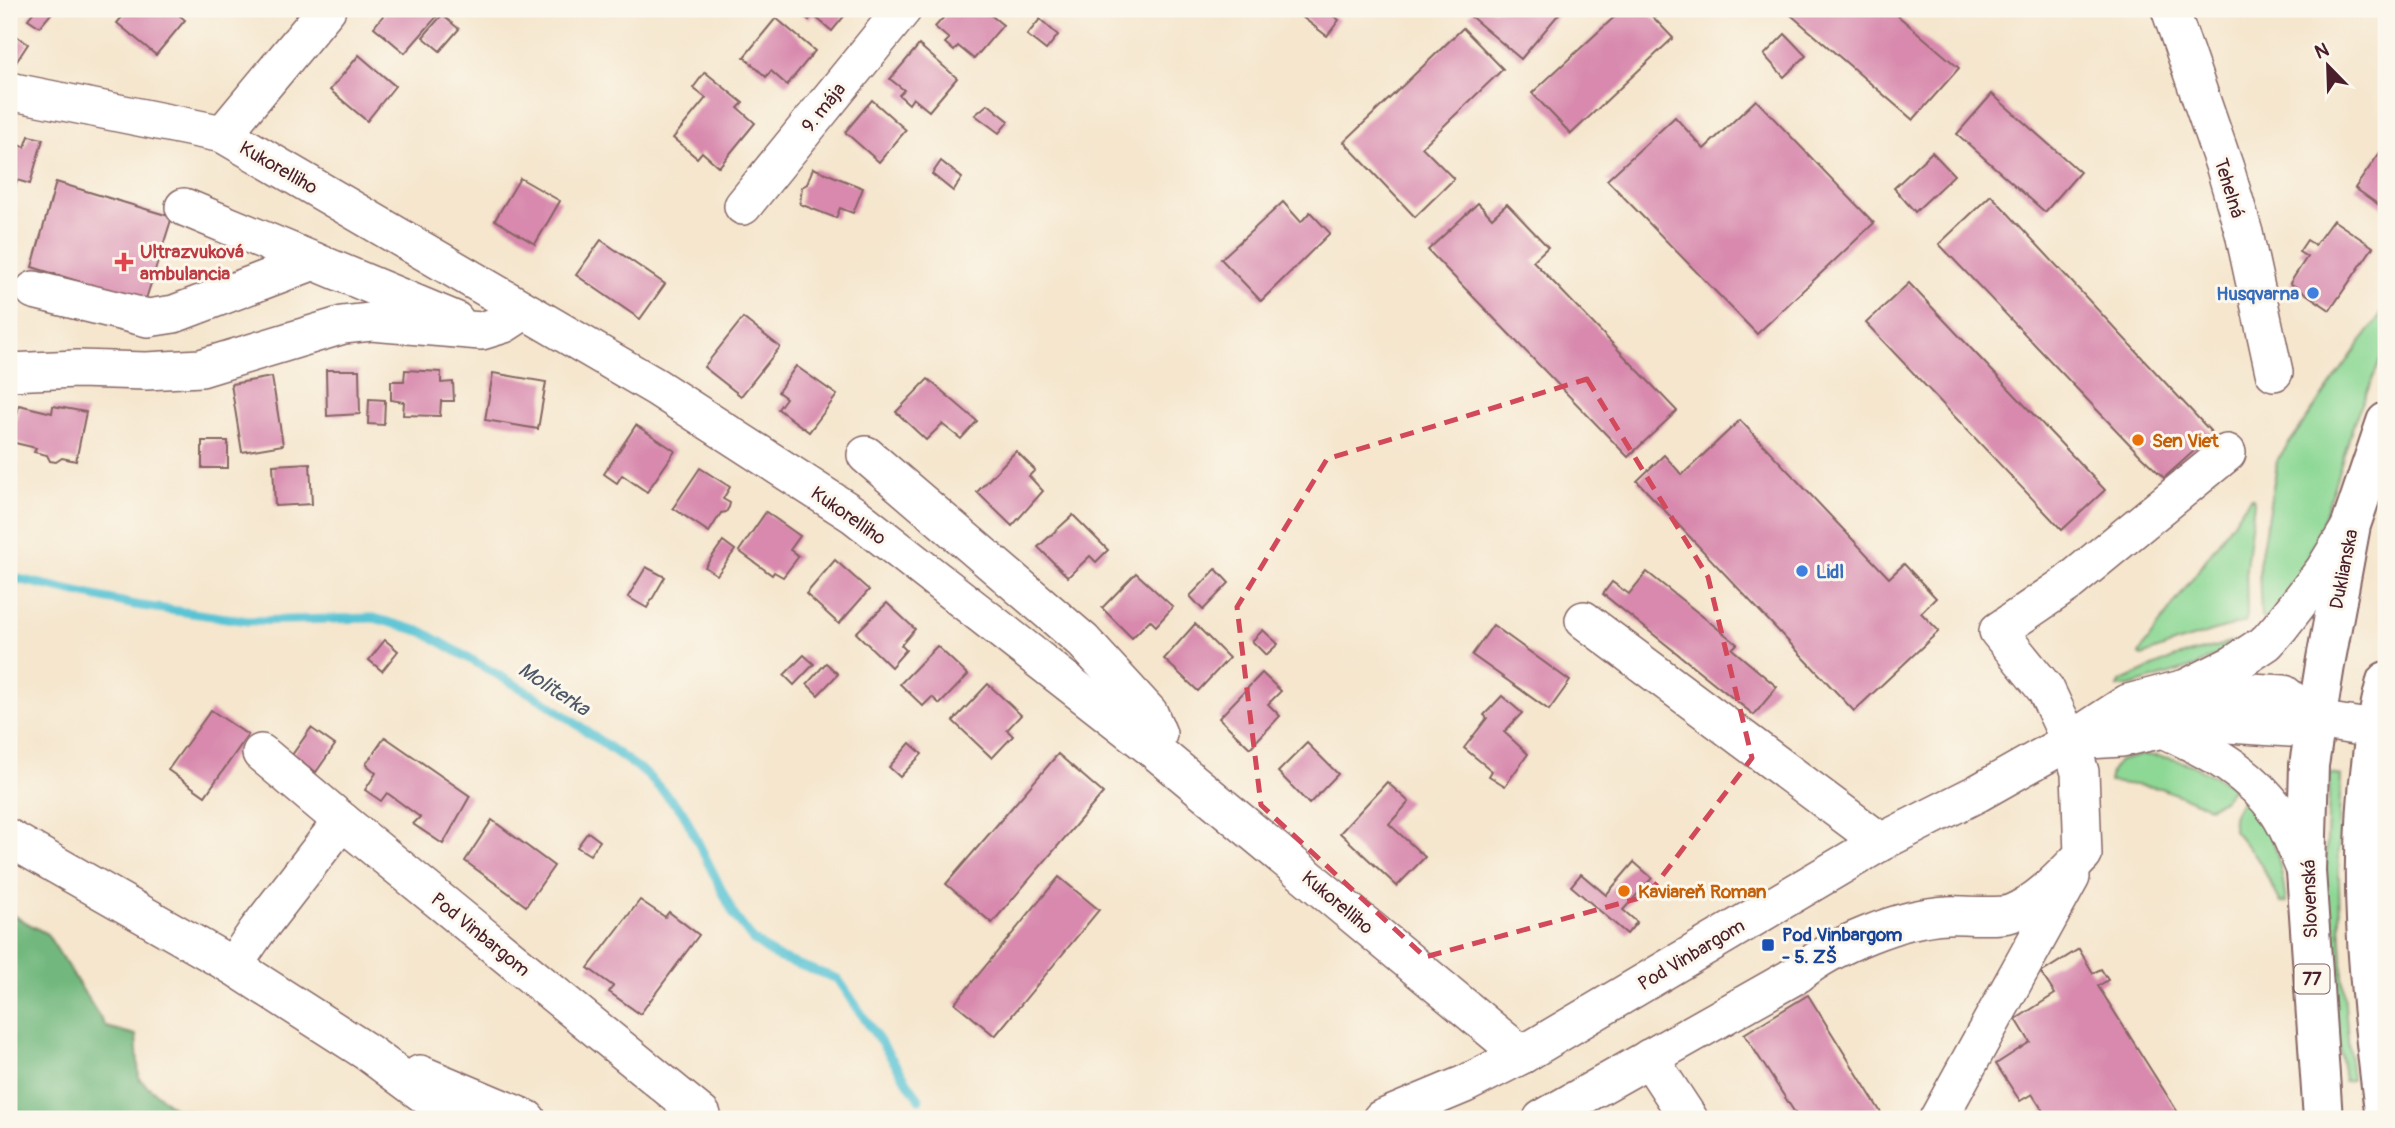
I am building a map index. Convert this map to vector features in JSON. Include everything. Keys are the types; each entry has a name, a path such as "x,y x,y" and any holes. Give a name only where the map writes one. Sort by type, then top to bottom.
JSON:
{"main road":[{"name":"Duklianska","path":"2317,720 2351,525 2386,422"},
{"path":"2385,1119 2365,915 2365,833 2374,729 2386,681"},
{"name":"Slovenská","path":"2317,720 2309,765 2306,871 2321,1103"}],"street":[{"path":"223,134 327,9"},
{"name":"9. mája","path":"743,206 902,9"},
{"name":"Tehelná","path":"2171,9 2244,233 2274,372"},
{"name":"Kukorelliho","path":"9,91 223,134 656,387 854,515 1153,749 1522,1055"},
{"path":"184,207 481,331"},
{"path":"34,290 148,318 174,314 314,261"},
{"path":"9,372 201,368 343,325 371,322 481,331 504,324 524,311"},
{"path":"1922,1116 2083,855 2080,772 2070,741 2046,690 1998,631 2067,584 2227,453"},
{"path":"866,455 1083,640 1149,713 1158,734 1153,749"},
{"name":"Pod Vinbargom","path":"1381,1119 1465,1084 1522,1055 1881,842 1978,793 2070,741 2128,703 2186,688 2234,664 2267,642 2324,570 2351,525"},
{"path":"1584,620 1881,842"},
{"name":"Pod Vinbargom","path":"2186,688 2284,694 2317,720"},
{"name":"Pod Vinbargom","path":"2070,741 2122,737 2197,722 2290,728 2317,720 2374,729"},
{"path":"2165,730 2203,747 2250,781 2278,812 2306,871"},
{"name":"Pod Vinbargom","path":"261,752 702,1115"},
{"path":"233,966 342,821"},
{"path":"9,838 233,966 367,1052 457,1119"},
{"path":"1542,1119 1798,974 1815,960 1879,930 1944,915 2011,914 2052,887 2083,855"},
{"path":"367,1052 527,1119"},
{"path":"1649,1058 1689,1119"}],"highlighted area":[{"path":"1587,379 1708,577 1752,758 1647,896 1425,957 1261,805 1237,607 1327,459"}],"green space":[{"path":"2386,307 2386,348 2354,422 2320,530 2300,577 2266,621 2261,617 2259,565 2278,459"},
{"path":"2250,498 2253,498 2254,502 2246,567 2245,622 2142,656 2139,654 2144,646"},
{"path":"2248,638 2196,666 2130,686 2118,687 2120,682 2173,658"},
{"path":"2143,755 2169,758 2191,765 2234,787 2223,800 2209,807 2160,788 2109,782 2111,772 2119,761"},
{"path":"2330,774 2341,776 2340,928 2352,1080 2344,1081 2329,967 2324,900"},
{"path":"2244,798 2263,820 2269,832 2282,873 2286,902 2281,903 2259,861 2234,830 2234,812"},
{"path":"9,913 47,934 106,1027 136,1035 139,1079 174,1108 233,1119 9,1119"}],"building":[{"path":"36,9 55,9 40,27 28,19"},
{"path":"129,9 172,9 185,20 156,55 117,23"},
{"path":"382,9 435,9 440,13 405,53 374,27 386,12"},
{"path":"796,9 850,9 832,31 813,15 809,20"},
{"path":"951,9 983,9 1003,25 974,59 958,46 954,51 945,43 949,39 935,27"},
{"path":"1307,9 1324,9 1339,20 1327,36 1301,16"},
{"path":"1475,9 1563,9 1521,59 1469,15"},
{"path":"1623,9 1645,9 1673,38 1571,134 1532,93"},
{"path":"1784,9 1890,9 1959,68 1913,120"},
{"path":"442,15 459,29 440,51 423,37"},
{"path":"776,18 815,51 787,85 771,71 766,77 744,57"},
{"path":"1040,19 1058,35 1046,50 1027,35"},
{"path":"1463,28 1503,69 1422,147 1454,179 1415,217 1344,142"},
{"path":"9,31 28,44 13,67 9,65"},
{"path":"1785,34 1806,56 1784,77 1764,55"},
{"path":"919,45 957,78 929,111 913,98 909,104 899,95 904,90 890,79"},
{"path":"359,55 395,86 367,121 330,90"},
{"path":"705,72 743,103 738,108 755,123 719,167 702,152 697,158 673,138 706,98 693,88"},
{"path":"1992,94 2080,172 2045,212 1957,134"},
{"path":"872,100 906,130 879,162 845,132"},
{"path":"1756,100 1874,223 1757,334 1607,180 1675,117 1704,149"},
{"path":"988,104 1009,121 999,133 975,115"},
{"path":"29,136 43,139 30,184 17,180 15,187 9,185 9,142 25,147"},
{"path":"2386,144 2386,210 2355,188"},
{"path":"1932,152 1954,175 1915,212 1894,188"},
{"path":"941,161 962,178 953,191 932,174"},
{"path":"813,168 863,188 853,213 840,208 836,218 800,204 802,187 807,184"},
{"path":"520,178 560,201 535,244 495,220"},
{"name":"Ultrazvuková ambulancia","path":"56,182 172,217 145,302 32,267"},
{"path":"1991,195 2213,434 2164,478 1939,244"},
{"path":"1283,202 1301,222 1310,212 1330,233 1261,301 1221,259"},
{"path":"1478,203 1492,218 1507,204 1548,247 1533,261 1677,411 1628,457 1428,250"},
{"path":"2333,220 2373,247 2330,310 2290,283 2307,257 2299,252 2307,240 2315,245"},
{"path":"601,240 665,284 640,319 576,275"},
{"path":"1909,283 2105,490 2062,530 1866,323"},
{"path":"743,318 780,347 741,396 704,367"},
{"path":"796,366 837,395 809,432 778,409 786,398 778,392"},
{"path":"326,370 359,370 360,414 327,416"},
{"path":"405,370 441,372 441,383 453,382 454,401 441,401 440,416 403,415 404,402 391,400 391,381 404,381"},
{"path":"493,373 546,382 538,429 485,420"},
{"path":"272,377 283,445 242,452 231,384"},
{"path":"928,379 977,421 961,439 942,424 926,440 896,412"},
{"path":"369,399 385,400 384,425 368,424"},
{"path":"19,405 52,413 53,406 86,412 76,461 62,458 56,462 50,461 47,455 34,452 36,448 11,442"},
{"name":"Lidl","path":"1740,420 1889,578 1904,564 1936,598 1921,613 1939,631 1854,711 1637,481 1664,455 1682,475"},
{"path":"636,425 675,451 647,492 622,475 617,483 604,474"},
{"path":"202,441 228,441 228,468 202,468"},
{"path":"1016,451 1035,470 1029,476 1043,491 1012,526 977,492"},
{"path":"310,463 312,504 275,506 273,465"},
{"path":"700,468 730,487 723,499 730,503 729,507 726,512 721,513 709,532 673,508"},
{"path":"766,512 800,536 790,550 799,556 783,577 774,572 772,575 739,551"},
{"path":"1073,515 1108,550 1096,562 1090,556 1068,577 1038,547"},
{"path":"723,541 735,550 717,575 705,567"},
{"path":"835,560 869,590 839,624 806,594"},
{"path":"646,567 665,577 647,608 628,597"},
{"path":"1216,569 1229,583 1203,610 1190,596"},
{"path":"1647,572 1737,644 1732,649 1777,687 1754,715 1603,594 1612,582 1629,594"},
{"path":"1136,573 1173,607 1156,626 1150,620 1132,638 1102,608"},
{"path":"887,603 915,629 901,645 906,650 891,667 856,633"},
{"path":"1195,624 1229,658 1198,691 1164,659"},
{"path":"1493,625 1570,681 1549,710 1472,655"},
{"path":"1263,630 1278,644 1266,655 1252,641"},
{"path":"385,640 398,651 382,671 369,660"},
{"path":"937,646 968,675 940,704 932,697 923,706 900,684"},
{"path":"804,655 814,664 794,685 784,675"},
{"path":"826,663 838,674 818,695 807,684"},
{"path":"1262,673 1281,691 1268,704 1280,716 1250,748 1219,718"},
{"path":"988,684 1021,715 1007,730 1013,736 992,758 953,721"},
{"path":"1502,696 1522,713 1504,732 1528,754 1505,786 1489,776 1492,771 1464,748 1487,718 1484,715"},
{"path":"211,710 248,735 205,796 168,770"},
{"path":"311,728 335,745 316,772 292,755"},
{"path":"385,737 470,796 443,844 413,824 420,817 387,793 381,801 365,790 376,773 366,764"},
{"path":"910,743 922,754 900,777 889,767"},
{"path":"1307,743 1338,774 1309,804 1278,772"},
{"path":"1058,754 1103,793 992,923 946,884"},
{"path":"1387,782 1409,802 1389,824 1425,857 1397,886 1340,833"},
{"path":"492,820 554,866 526,906 465,861"},
{"path":"588,832 600,841 590,855 577,847"},
{"path":"1634,862 1652,878 1623,910 1637,922 1627,934 1571,886 1581,874 1606,895"},
{"path":"1059,877 1099,910 995,1036 955,1003"},
{"path":"640,900 665,917 669,912 699,935 640,1014 609,992 613,986 588,968"},
{"path":"2079,949 2093,973 2101,969 2108,980 2098,986 2182,1119 2044,1119 2047,1117 2032,1094 2020,1101 1996,1064 2030,1042 2016,1019 2055,994 2041,973"},
{"path":"1808,995 1885,1119 1799,1119 1744,1034"}],"waterway":[{"name":"Moliterka","path":"9,577 135,605 248,621 374,618 423,632 547,703 645,773 683,812 734,915 753,940 777,957 838,979 919,1099"}],"place":[{"name":"Ultrazvuková ambulancia","path":"124,262"},
{"name":"Husqvarna","path":"2313,293"},
{"name":"Sen Viet","path":"2138,440"},
{"name":"Lidl","path":"1802,571"},
{"name":"Kaviareň Roman","path":"1624,891"},
{"name":"Pod Vinbargom - 5. ZŠ","path":"1768,945"}]}
